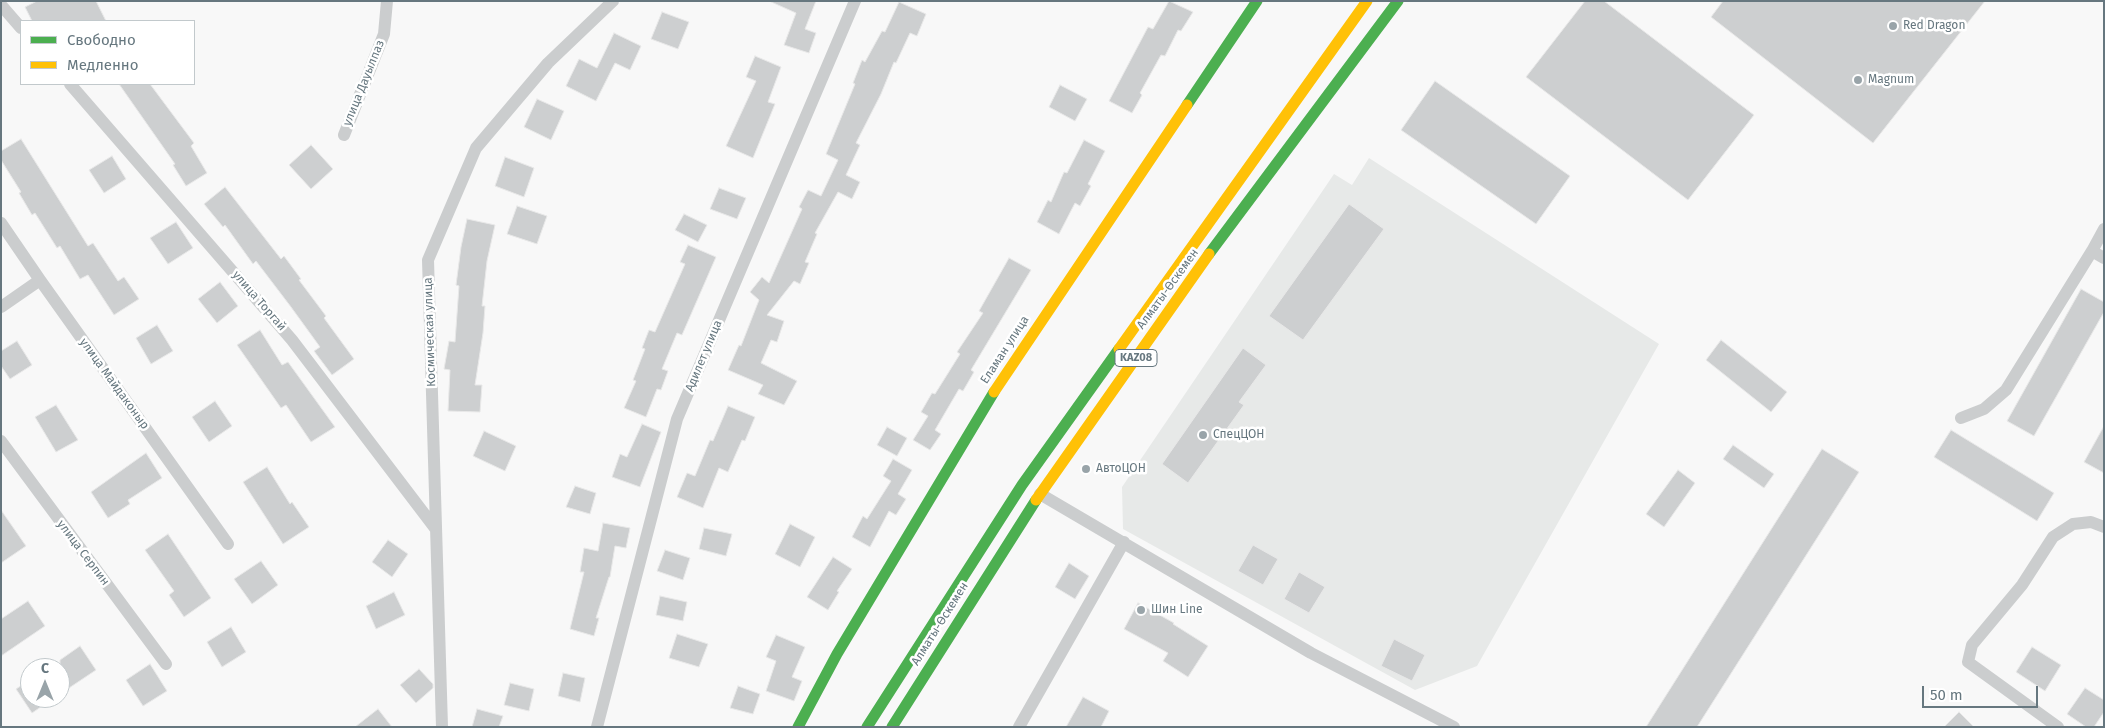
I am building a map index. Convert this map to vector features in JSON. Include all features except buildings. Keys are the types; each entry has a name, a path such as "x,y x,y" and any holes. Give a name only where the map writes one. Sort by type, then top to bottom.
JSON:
{"main road":[{"name":"Еламан улица","path":"798,727 837,654 1006,372 1257,1"},
{"name":"Алматы-Өскемен","path":"867,727 1022,485 1367,1"},
{"name":"Алматы-Өскемен","path":"892,727 1040,494 1184,289 1295,137 1398,1"}],"street":[{"name":"улица Дауылпаз","path":"344,135 384,34 387,1"},
{"name":"Космическая улица","path":"442,727 428,260 476,148 548,63 613,1"},
{"name":"Адилет улица","path":"597,727 677,419 855,1"},
{"path":"1,5 20,27"},
{"name":"улица Торгай","path":"71,85 292,340 436,528"},
{"name":"улица Майдаконыр","path":"1,223 228,544"},
{"path":"1962,418 1984,409 2006,390 2104,229"},
{"path":"2092,251 2104,258"},
{"path":"1,307 40,280"},
{"name":"улица Серпин","path":"1,441 166,664"},
{"path":"1040,494 1311,653 1454,727"},
{"path":"2058,727 1968,662 1972,645 2022,585 2053,536 2073,524 2091,522 2104,527"},
{"path":"1019,727 1124,542"}],"shaded area":[{"path":"1369,158 1659,344 1477,666 1415,690 1123,529 1122,487 1334,174 1352,185"}],"traffic: fast":[{"path":"1187,105 1257,1"},
{"path":"1209,254 1398,1"},
{"path":"867,727 1022,485 1119,349"},
{"path":"798,727 837,654 994,392"},
{"path":"892,727 1036,500"}],"traffic: slow":[{"path":"1119,349 1367,1"},
{"path":"994,392 1187,105"},
{"path":"1036,500 1209,254"}],"place":[{"name":"Red Dragon","path":"1893,26"},
{"name":"Magnum","path":"1858,80"},
{"name":"СпецЦОН","path":"1203,435"},
{"name":"АвтоЦОН","path":"1086,469"},
{"name":"Шин Line","path":"1141,610"}]}
